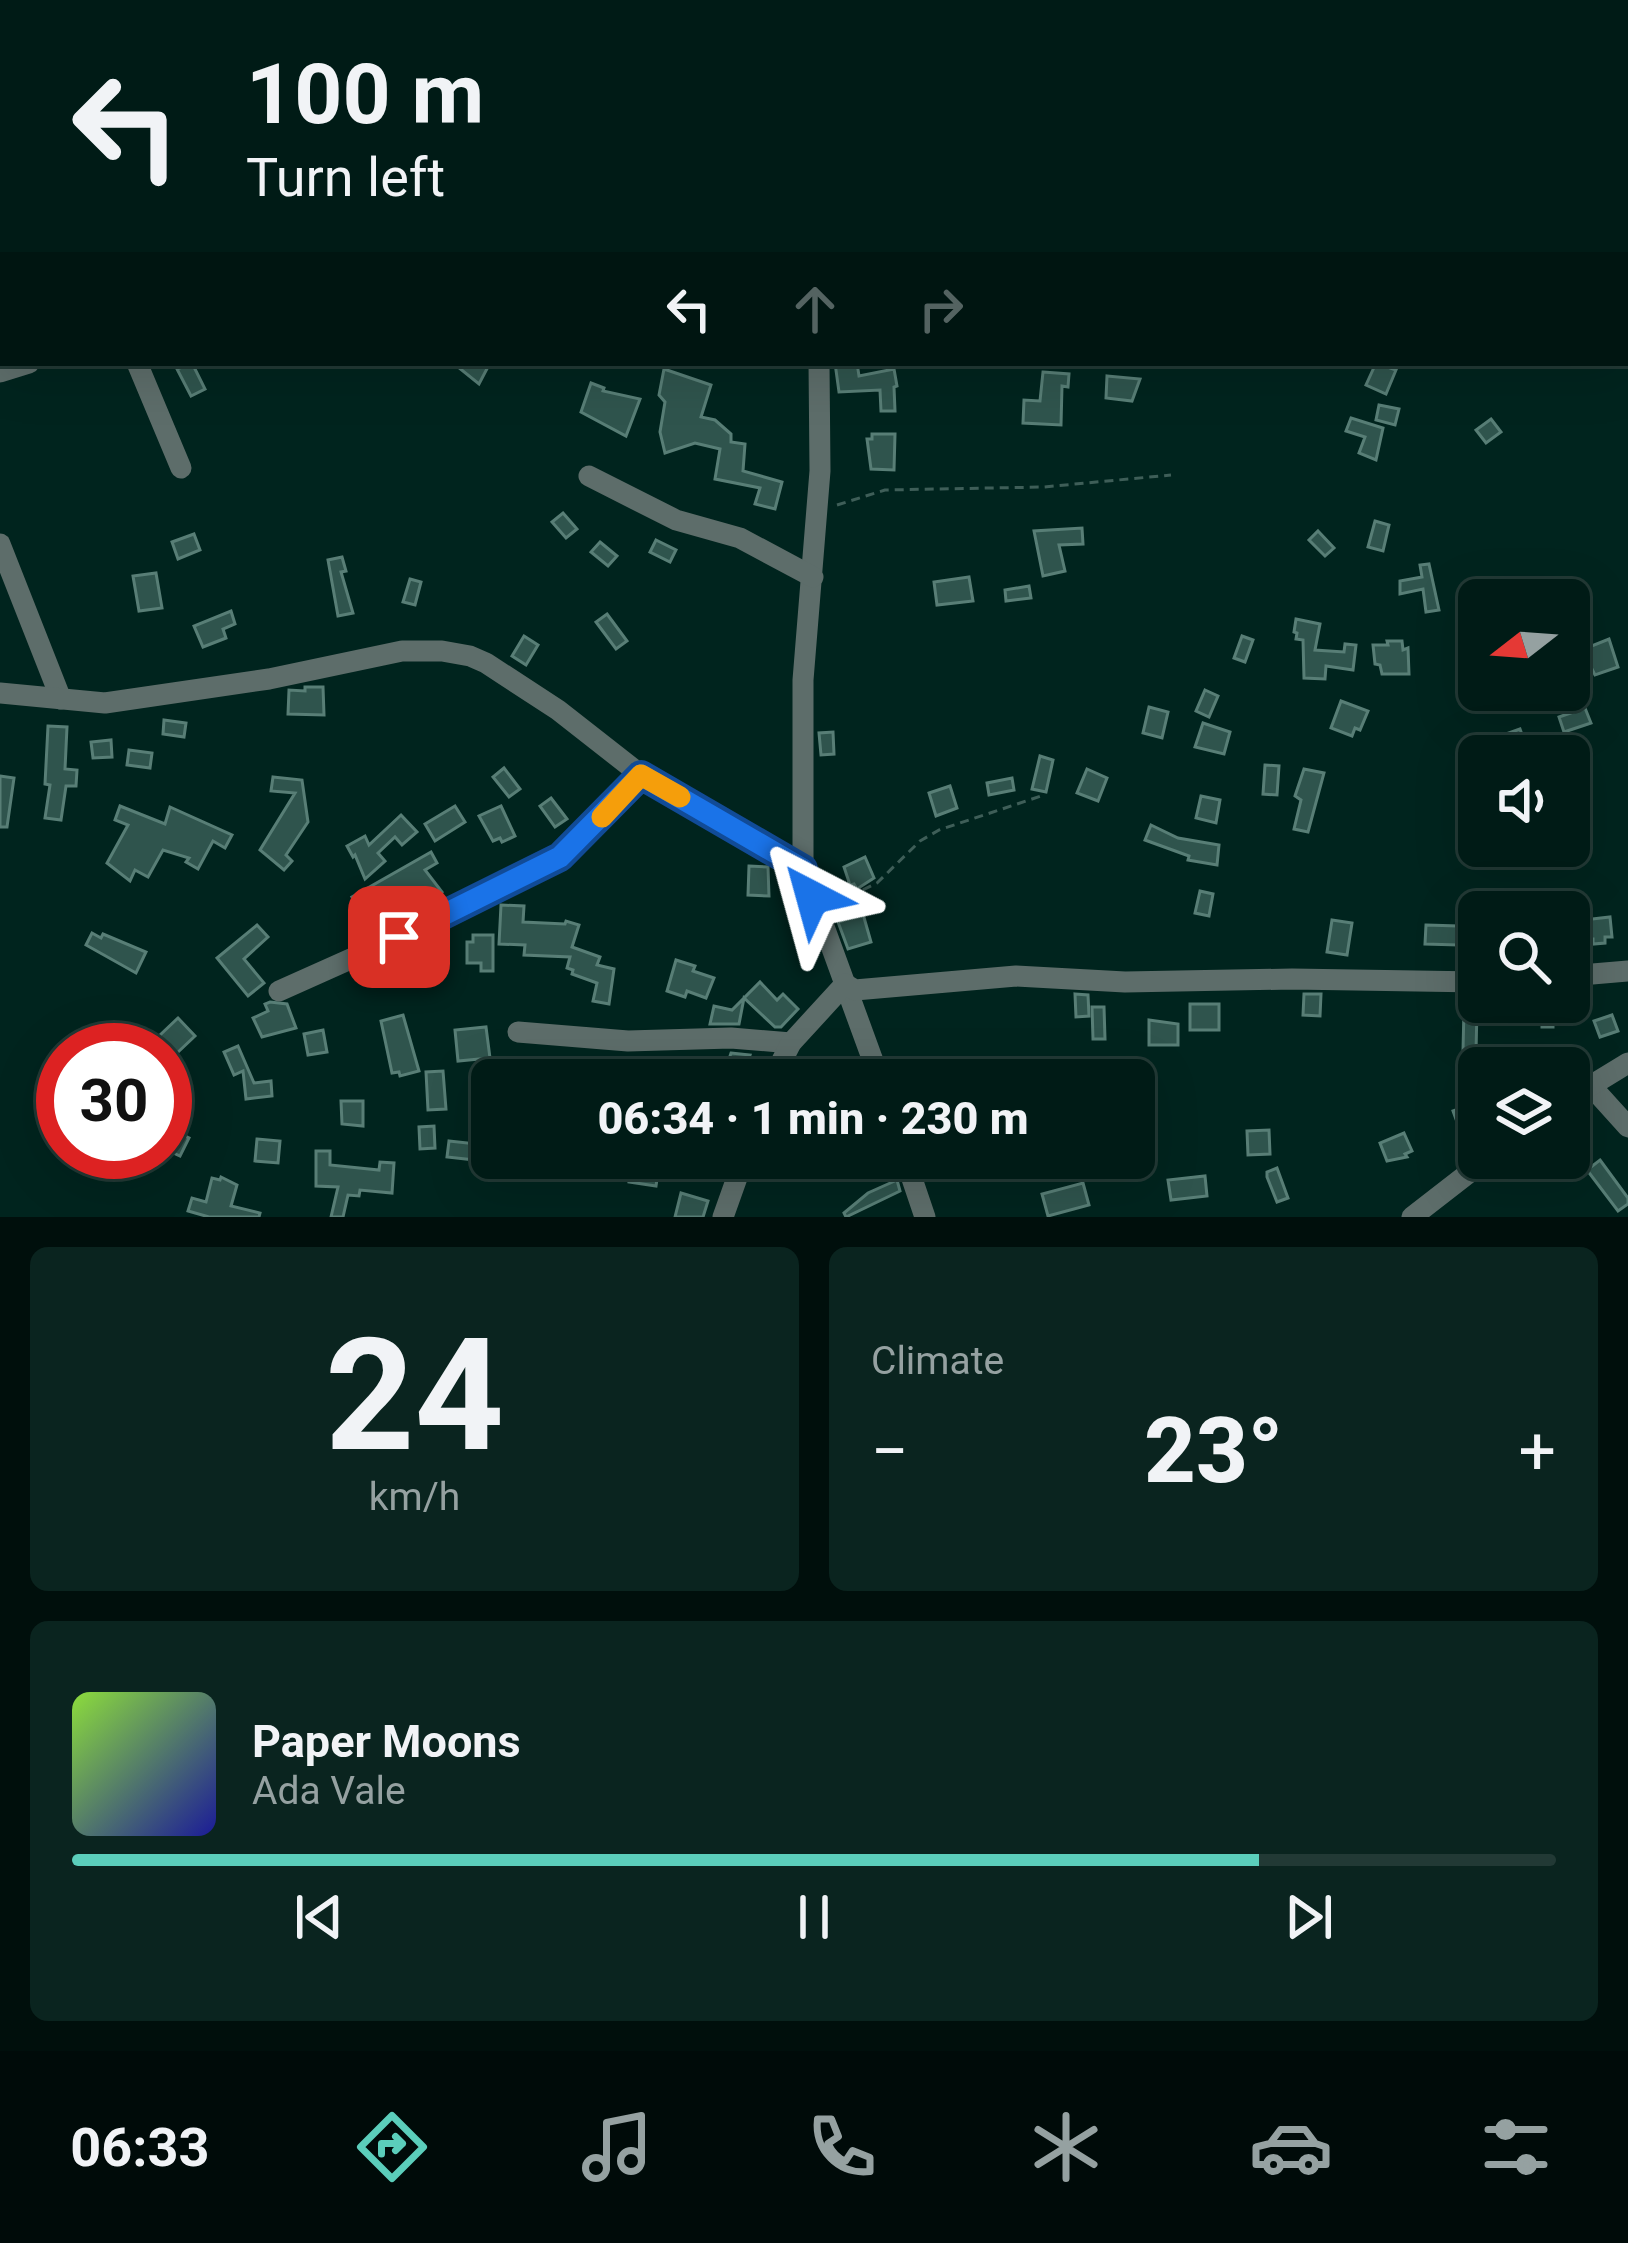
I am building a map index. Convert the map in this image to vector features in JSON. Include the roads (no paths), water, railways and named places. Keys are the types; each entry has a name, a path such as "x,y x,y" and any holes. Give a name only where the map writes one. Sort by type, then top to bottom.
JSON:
{"street":[{"path":"138,366 182,468"},
{"path":"819,366 818,509 802,680 803,869 872,1059"},
{"path":"589,476 676,520 740,538 813,577"},
{"path":"0,544 61,699"},
{"path":"0,693 105,704 268,679 402,651 442,651 486,663 558,710 641,775 803,869"},
{"path":"279,991 440,919 560,857 641,775"},
{"path":"1590,974 1628,970"},
{"path":"845,984 855,990 1016,976 1125,982 1458,982"},
{"path":"783,1059 791,1043 845,984"},
{"path":"518,1031 628,1040 731,1038 791,1043"},
{"path":"1628,1063 1591,1086 1628,1127"},
{"path":"723,1217 737,1179"},
{"path":"912,1179 925,1217"},
{"path":"1412,1217 1461,1179"}]}
